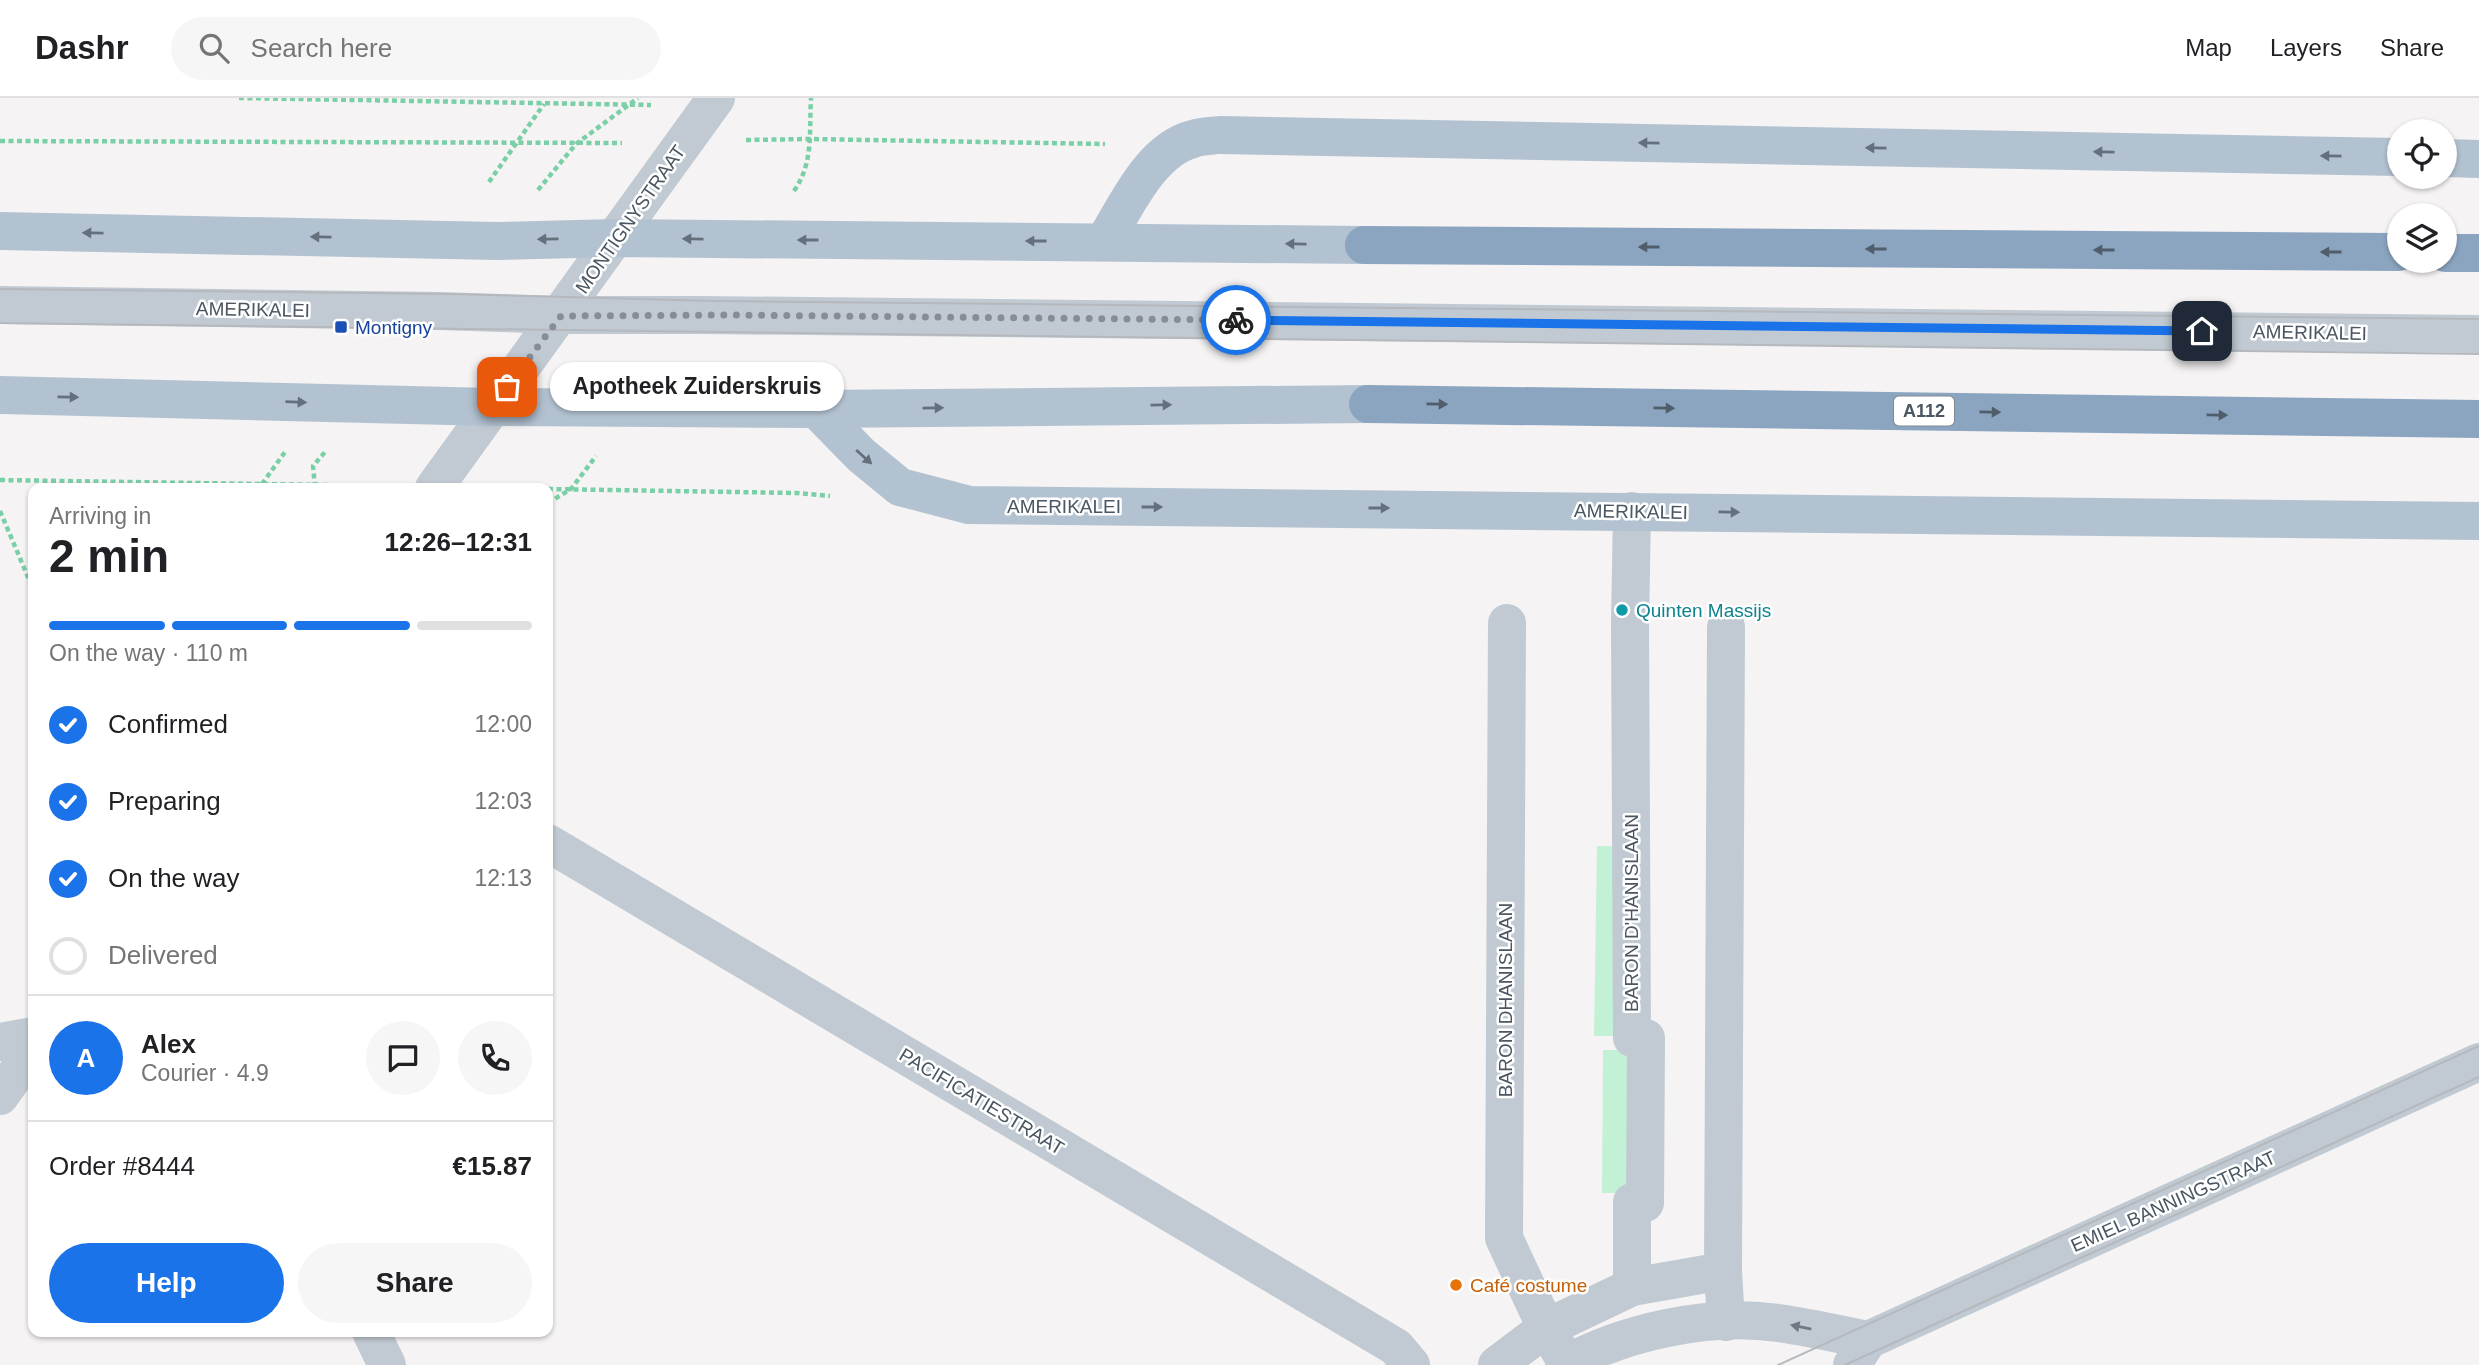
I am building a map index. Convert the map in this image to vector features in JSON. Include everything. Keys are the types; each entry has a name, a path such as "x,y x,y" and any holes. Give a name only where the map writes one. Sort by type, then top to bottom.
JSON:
{"highway":[{"path":"1364,245 2387,252"},
{"path":"2457,253 2479,253"},
{"name":"A112","path":"1368,404 2479,419"}],"main road":[{"path":"1104,242 1152,166 1168,150 1192,139 1220,135 2387,157"},
{"path":"2457,158 2479,159"},
{"path":"0,231 496,240 616,238 1364,245"},
{"path":"0,395 492,407 816,409 1368,404"},
{"name":"AMERIKALEI","path":"816,409 861,455 900,487 969,505 2479,521"}],"street":[{"name":"MONTIGNYSTRAAT","path":"438,483 561,316 713,101"},
{"name":"AMERIKALEI","path":"0,305 439,311 561,316 718,315 2479,334"},
{"name":"BARON D'HANISLAAN","path":"1632,511 1632,1038 1646,1038 1646,1066 1645,1203 1632,1202 1632,1286"},
{"name":"BARON DHANISLAAN","path":"1507,623 1504,1238 1565,1364"},
{"path":"1726,627 1723,1271 1726,1322"},
{"name":"PACIFICATIESTRAAT","path":"553,846 1396,1347 1411,1365"},
{"path":"0,1042 28,1037"},
{"path":"0,1096 28,1057"},
{"name":"EMIEL BANNINGSTRAAT","path":"1565,1364 1616,1341 1653,1331 1726,1322 1776,1322 1860,1353 2479,1062"},
{"path":"1497,1365 1546,1328 1632,1286 1723,1271"},
{"path":"373,1337 387,1365"}],"path":[{"path":"239,98 628,105 713,101"},
{"path":"0,141 576,144 638,98"},
{"path":"809,139 811,98"},
{"path":"489,182 545,104"},
{"path":"263,483 290,444"},
{"path":"0,481 175,483"},
{"path":"553,489 571,489 553,500"},
{"path":"0,512 28,577"}],"green space":[{"path":"1597,846 1650,847 1644,1036 1594,1036"},
{"path":"1603,1050 1629,1050 1629,1193 1602,1193"}],"tram line":[{"path":"0,289 453,294 715,301 2479,319"},
{"path":"0,323 2479,354"},
{"path":"1778,1365 2479,1046"},
{"path":"1845,1365 2479,1077"}],"way so far":[{"path":"507,387 561,316 1236,320"}],"place":[{"name":"Montigny","path":"341,327"},
{"name":"Apotheek Zuiderskruis","path":"507,387"},
{"name":"Quinten Massijs","path":"1622,610"},
{"name":"Café costume","path":"1456,1285"}],"route":[{"path":"1236,320 2202,331"}]}
